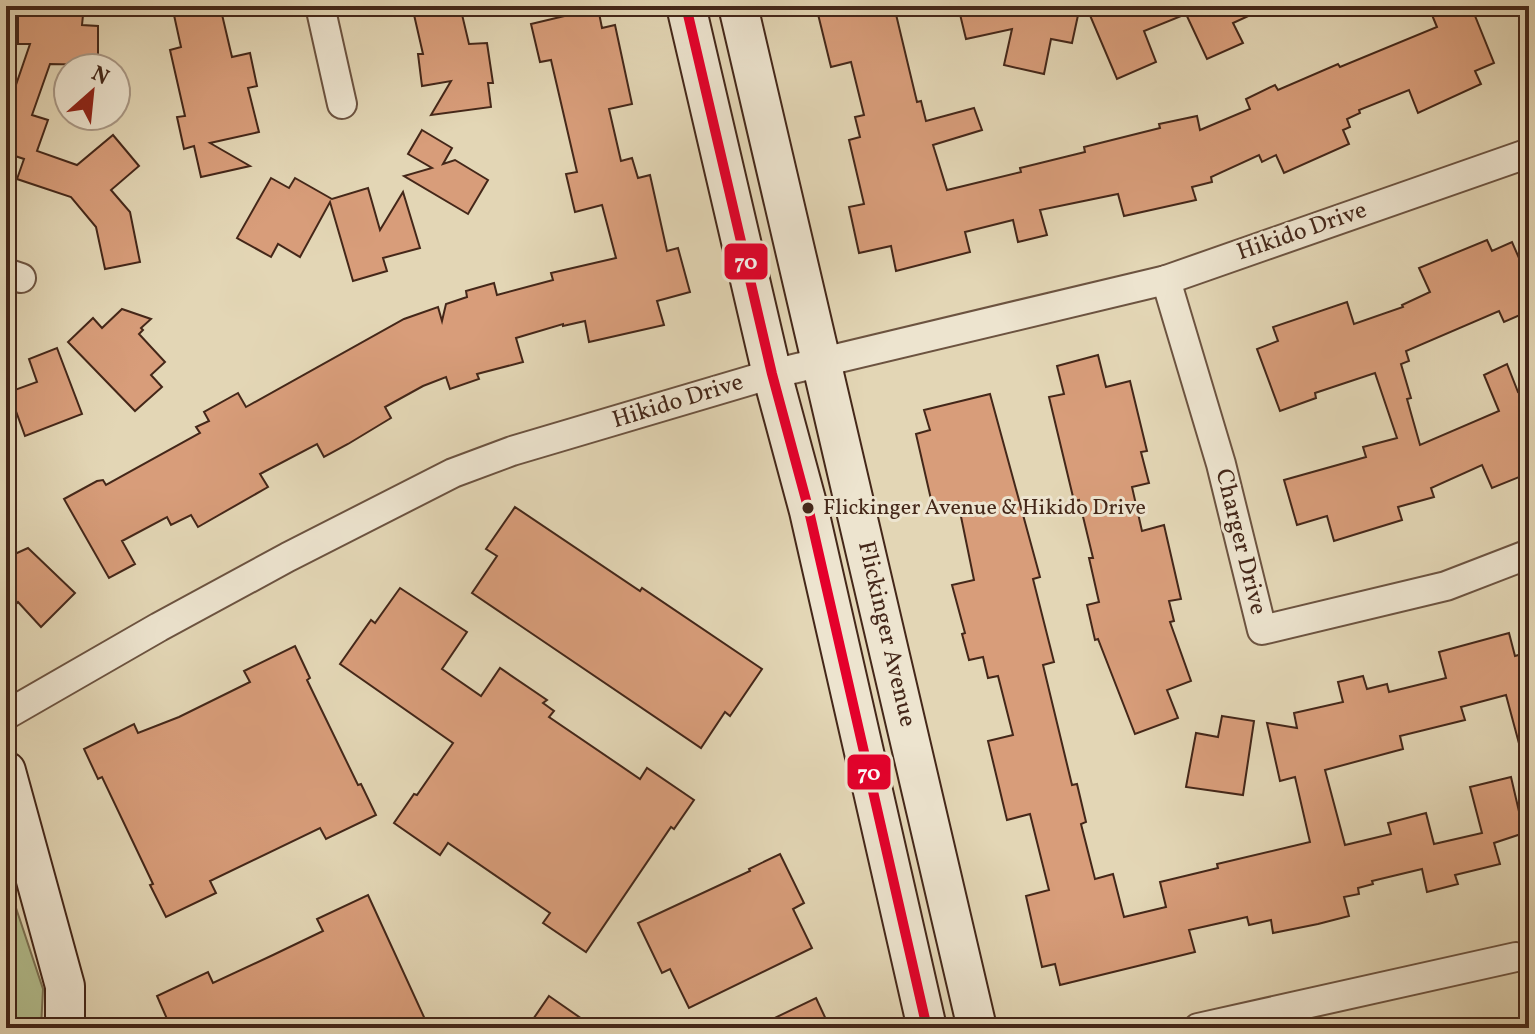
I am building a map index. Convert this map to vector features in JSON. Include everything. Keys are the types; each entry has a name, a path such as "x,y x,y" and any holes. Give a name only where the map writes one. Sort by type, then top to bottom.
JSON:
{"main road":[{"name":"Flickinger Avenue","path":"686,6 772,374 809,511 927,1028"},
{"name":"Flickinger Avenue","path":"738,6 977,1028"},
{"path":"6,771 65,986 65,1028"}],"street":[{"path":"320,6 342,104"},
{"name":"Hikido Drive","path":"6,715 236,585 453,473 512,451 821,361 1166,280 1529,153"},
{"name":"Charger Drive","path":"1166,280 1221,464 1262,630 1446,586 1529,554"},
{"path":"1198,1028 1516,957"}],"green space":[{"path":"6,878 43,989 41,1028 6,1028"}],"building":[{"path":"172,6 220,6 232,57 250,53 257,86 248,88 259,132 210,143 250,166 201,177 194,146 184,149 177,117 185,116 170,50 181,47"},
{"path":"412,6 460,6 469,44 487,43 493,83 488,83 491,107 431,115 451,81 422,86 418,54 423,54"},
{"path":"816,6 894,6 917,102 921,101 926,121 974,108 982,130 933,145 947,190 1021,172 1020,168 1085,152 1084,147 1160,128 1159,124 1197,116 1200,130 1250,109 1246,99 1275,85 1278,90 1437,27 1432,15 1454,6 1471,6 1494,63 1475,71 1481,84 1418,113 1409,90 1359,110 1360,113 1347,119 1350,127 1343,130 1349,144 1284,173 1276,155 1262,162 1259,155 1211,177 1212,182 1192,187 1196,200 1124,216 1118,194 1040,210 1047,235 1018,242 1013,220 965,232 970,252 896,271 891,246 859,253 849,207 864,204 849,140 860,137 855,117 864,115 851,62 831,67"},
{"path":"958,6 1080,6 1072,43 1051,39 1044,74 1004,65 1012,29 966,39"},
{"path":"1086,6 1270,6 1233,23 1243,43 1207,59 1186,14 1144,31 1156,62 1117,79"},
{"path":"598,8 602,28 615,25 632,104 609,109 621,161 632,158 638,178 650,175 667,251 678,248 690,292 657,301 664,325 589,342 585,321 516,338 523,362 477,374 479,379 450,389 446,377 423,386 385,407 391,418 324,457 317,444 260,474 268,487 198,527 191,515 171,525 167,517 122,541 135,564 109,578 64,499 97,481 103,480 106,485 200,433 196,427 209,421 204,412 238,393 246,407 404,319 438,307 442,321 446,304 467,297 466,291 494,283 497,295 553,280 551,273 616,258 602,205 575,212 566,174 577,172 551,60 540,62 531,24"},
{"path":"18,15 83,15 82,25 98,26 98,52 52,52 52,64 32,115 48,120 37,151 77,165 113,135 139,166 111,190 130,212 140,262 105,269 96,227 71,197 17,179 24,159 6,153 6,114 30,44 18,44"},
{"path":"422,130 452,148 443,164 455,160 488,180 468,214 404,176 432,168 408,154"},
{"path":"271,178 289,188 295,178 332,199 368,188 380,230 403,192 420,248 383,258 387,271 353,281 330,202 300,257 278,244 271,257 237,238"},
{"path":"1487,240 1492,251 1512,242 1529,281 1529,311 1504,322 1499,311 1406,351 1409,361 1401,364 1411,398 1407,399 1420,445 1499,411 1484,375 1507,364 1518,392 1529,388 1529,473 1492,488 1482,465 1431,488 1434,497 1398,507 1402,520 1334,541 1327,516 1297,525 1284,480 1366,457 1363,447 1397,438 1375,373 1315,393 1316,398 1280,411 1257,349 1278,341 1273,327 1347,302 1354,324 1403,307 1430,292 1419,268"},
{"path":"122,309 151,319 139,334 165,362 151,375 162,387 135,411 68,342 93,318 102,328"},
{"path":"57,348 82,414 25,436 9,392 37,382 29,359"},
{"path":"1098,355 1106,387 1130,381 1147,451 1141,452 1149,483 1132,487 1142,531 1164,525 1181,599 1169,601 1174,621 1170,622 1191,681 1167,690 1178,718 1135,734 1098,639 1095,640 1087,605 1099,602 1089,558 1093,558 1079,500 1074,501 1049,397 1064,394 1057,366"},
{"path":"990,394 1040,577 1033,579 1054,662 1043,665 1072,785 1077,784 1086,822 1081,824 1095,879 1113,874 1124,917 1166,907 1160,882 1218,868 1217,864 1310,842 1295,777 1280,781 1267,723 1297,728 1294,713 1343,702 1338,682 1363,676 1367,689 1387,684 1389,692 1446,678 1439,652 1509,633 1515,656 1529,652 1529,750 1521,751 1506,695 1461,707 1465,720 1400,736 1403,749 1325,770 1345,845 1391,834 1388,823 1426,813 1434,844 1482,833 1470,787 1511,777 1524,833 1494,843 1500,864 1455,875 1458,884 1427,892 1422,869 1372,881 1373,884 1358,888 1359,894 1344,897 1349,916 1318,924 1273,933 1271,920 1249,925 1247,917 1189,930 1195,952 1060,985 1055,964 1042,967 1026,896 1049,890 1030,814 1007,820 988,741 1013,735 998,676 988,678 983,657 969,660 962,634 965,633 952,585 974,580 958,502 933,508 916,434 930,430 924,410"},
{"path":"515,507 762,669 730,716 725,712 701,748 472,593 497,556 486,549"},
{"path":"28,548 75,593 41,627 18,602 6,614 6,558"},
{"path":"400,588 467,632 442,669 481,696 500,668 547,700 543,703 554,711 549,717 640,779 647,768 694,800 674,829 671,827 586,952 543,923 550,913 448,843 440,855 394,823 453,743 340,664 371,620 375,623"},
{"path":"295,646 310,678 307,680 376,815 326,839 320,828 210,881 216,893 166,917 102,777 98,779 84,749 134,724 138,733 179,717 250,682 244,671"},
{"path":"1222,716 1254,721 1243,795 1186,787 1196,733 1218,737"},
{"path":"780,854 804,903 793,909 812,948 689,1008 670,969 662,973 638,923"},
{"path":"368,895 429,1028 171,1028 157,996 208,972 213,983 273,955 323,931 317,919"},
{"path":"549,996 595,1028 527,1028"},
{"path":"816,998 830,1028 754,1028"}],"transit line":[{"name":"70","path":"686,6 772,374 809,511 927,1028"}],"place":[{"name":"Flickinger Avenue & Hikido Drive","path":"808,508"}]}
